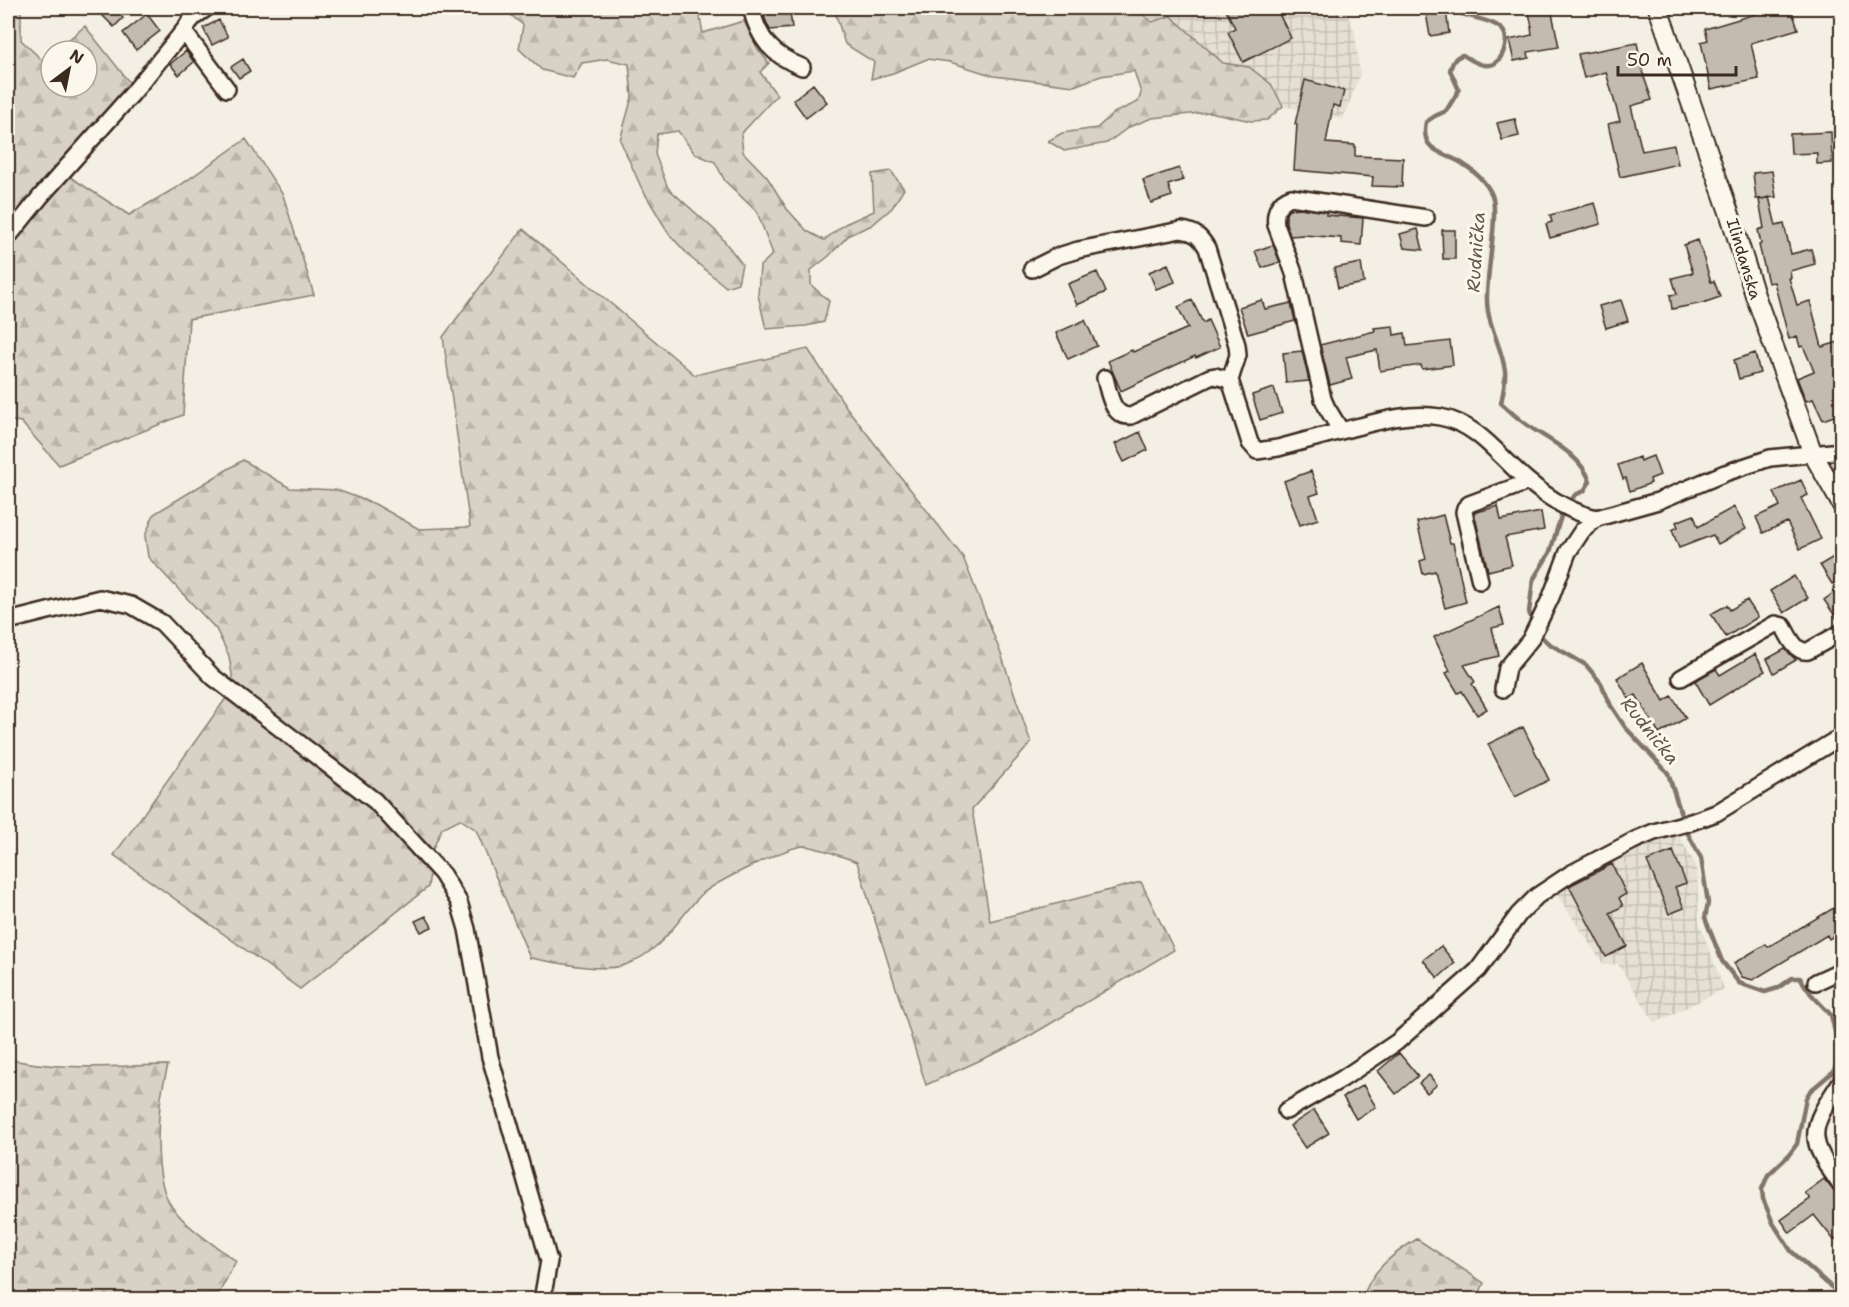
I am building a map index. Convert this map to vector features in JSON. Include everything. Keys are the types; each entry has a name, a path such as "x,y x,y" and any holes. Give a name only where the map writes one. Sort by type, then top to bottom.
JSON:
{"street":[{"path":"8,237 41,196 132,94 190,21 207,8"},
{"path":"751,8 764,41 774,53 802,67"},
{"name":"Ilindanska","path":"1658,8 1730,215 1755,295 1813,454 1842,505"},
{"path":"184,29 227,89"},
{"path":"1341,431 1323,399 1294,273 1276,225 1276,213 1281,203 1291,197 1426,218"},
{"path":"1032,270 1058,256 1078,250 1181,230 1193,231 1200,236 1207,248 1237,345 1238,355 1230,380 1250,443 1257,451 1278,448 1405,416 1441,417 1458,422 1477,432 1528,482 1574,510 1597,518"},
{"path":"1104,378 1114,406 1118,413 1125,417 1210,377 1230,380"},
{"path":"1503,689 1507,668 1530,640 1551,597 1568,552 1582,531 1597,518 1658,501 1725,472 1770,458 1842,451"},
{"path":"1480,581 1465,508 1469,504 1528,482"},
{"path":"8,621 100,598 131,605 162,623 213,677 375,801 442,874 459,902 467,929 490,1057 549,1261 542,1299"},
{"path":"1681,678 1775,624 1783,626 1798,650 1803,651 1808,651 1842,632"},
{"path":"1286,1111 1342,1079 1397,1042 1478,970 1519,914 1537,896 1570,874 1635,840 1716,813 1842,736"},
{"path":"1816,982 1842,970"},
{"path":"1842,1080 1819,1115 1815,1133 1816,1147 1842,1187"}],"shaded area":[{"path":"1135,8 1345,8 1355,33 1360,75 1343,119 1283,106 1271,84 1249,67 1223,63 1171,17 1152,22"},
{"path":"1678,835 1693,860 1697,872 1699,922 1724,989 1655,1023 1618,964 1604,965 1555,892 1654,839"}],"green space":[{"path":"8,8 21,8 21,40 39,57 39,99 99,99 99,44 133,87 67,175 129,215 179,186 246,139 283,195 314,295 189,319 183,415 59,465 21,422 8,420"},
{"path":"507,8 698,8 703,33 744,21 758,49 769,63 760,72 777,95 741,134 743,152 767,177 787,209 807,231 824,240 845,224 874,211 872,174 891,171 904,189 892,208 872,225 849,235 829,256 811,270 811,285 829,301 824,322 806,326 766,329 758,295 760,266 773,254 757,212 725,181 715,162 695,154 678,131 657,134 655,154 668,188 718,233 742,264 738,283 726,287 691,258 669,234 641,187 620,140 632,97 629,64 607,59 582,63 573,78 542,70 519,49 523,25 512,16"},
{"path":"843,8 1135,8 1152,22 1171,16 1223,63 1249,67 1271,84 1283,106 1267,120 1251,121 1210,112 1152,118 1129,127 1107,143 1064,151 1048,141 1062,133 1097,128 1114,113 1138,102 1141,93 1134,71 1101,76 1074,86 994,76 950,62 927,59 871,79 874,62 845,44 836,15"},
{"path":"85,26 95,39 69,39"},
{"path":"523,229 695,375 808,349 847,408 963,557 1001,654 1031,743 972,809 990,921 1141,882 1174,950 1018,1043 926,1085 857,862 817,848 804,846 768,858 708,889 650,952 625,965 604,968 530,958 476,830 460,819 442,828 433,849 428,887 300,989 114,855 234,687 229,656 216,629 148,557 145,536 154,514 243,460 290,488 337,490 375,504 419,529 470,527 443,337"},
{"path":"8,1059 68,1066 168,1065 161,1095 158,1130 163,1187 167,1198 179,1216 236,1261 219,1293 197,1294 189,1300 8,1299"},
{"path":"1417,1239 1484,1283 1477,1299 1363,1299 1371,1280 1384,1264"}],"building":[{"path":"113,8 123,18 114,27 102,15"},
{"path":"764,8 785,8 786,13 790,12 792,28 770,30 765,19"},
{"path":"1225,8 1276,8 1291,38 1243,62 1228,32 1235,28"},
{"path":"1528,8 1551,8 1559,47 1528,52 1529,58 1514,61 1509,40 1532,35"},
{"path":"1791,8 1798,29 1751,43 1759,79 1711,89 1701,42 1708,40 1705,29 1759,13 1758,10"},
{"path":"1446,10 1449,33 1430,36 1426,13"},
{"path":"147,14 160,31 136,50 123,33"},
{"path":"219,20 228,37 212,45 203,28"},
{"path":"1637,43 1644,77 1652,100 1631,106 1642,151 1674,145 1678,164 1620,177 1608,124 1620,121 1606,72 1584,78 1578,54"},
{"path":"186,51 194,62 179,75 170,64"},
{"path":"243,59 250,71 239,78 231,67"},
{"path":"1305,80 1344,91 1340,107 1333,105 1326,143 1355,145 1355,156 1403,158 1402,187 1372,186 1373,177 1294,170 1297,124 1295,124"},
{"path":"813,84 827,102 806,118 793,100"},
{"path":"1515,119 1519,136 1502,140 1497,123"},
{"path":"1831,132 1832,163 1817,164 1817,153 1791,154 1790,134"},
{"path":"1179,168 1183,180 1168,185 1172,196 1151,203 1143,180"},
{"path":"1772,171 1776,197 1756,199 1753,173"},
{"path":"1769,197 1776,226 1784,224 1791,254 1811,249 1815,264 1790,271 1791,278 1789,278 1797,305 1810,301 1822,347 1842,341 1842,413 1823,420 1813,399 1806,401 1797,378 1814,371 1803,346 1800,347 1797,336 1789,339 1774,282 1768,283 1758,230 1764,228 1759,200"},
{"path":"1595,203 1601,224 1550,238 1546,224 1552,222 1550,215"},
{"path":"1301,208 1326,212 1326,215 1363,218 1361,245 1341,243 1341,238 1290,236 1286,214 1289,209"},
{"path":"1418,229 1423,250 1404,248 1400,234"},
{"path":"1442,230 1455,230 1455,259 1443,259"},
{"path":"1698,240 1711,282 1714,281 1720,297 1672,309 1670,295 1677,294 1672,278 1693,273 1684,245"},
{"path":"1273,245 1280,262 1262,268 1255,251"},
{"path":"1361,263 1364,283 1338,288 1334,268"},
{"path":"1168,264 1175,282 1156,289 1149,272"},
{"path":"1097,272 1106,292 1077,305 1068,284"},
{"path":"1192,300 1203,323 1208,320 1220,347 1196,358 1195,356 1121,391 1108,361 1188,328 1178,307"},
{"path":"1262,300 1265,309 1291,303 1295,321 1248,334 1239,307"},
{"path":"1621,300 1628,321 1606,328 1599,306"},
{"path":"1085,320 1097,346 1068,359 1056,333"},
{"path":"1393,326 1394,335 1405,333 1407,346 1450,341 1453,365 1422,369 1421,365 1380,371 1377,350 1346,357 1352,379 1330,385 1320,345 1375,331 1374,328"},
{"path":"1302,351 1309,381 1286,383 1283,353"},
{"path":"1755,353 1760,373 1739,379 1734,360"},
{"path":"1274,388 1282,413 1260,420 1252,395"},
{"path":"1140,432 1148,450 1124,462 1115,444"},
{"path":"1653,456 1660,475 1650,479 1651,483 1630,491 1626,478 1623,479 1618,465 1639,457 1640,461"},
{"path":"1311,471 1319,493 1310,496 1318,519 1300,525 1284,481"},
{"path":"1801,480 1808,495 1801,498 1821,539 1800,549 1787,522 1763,533 1756,517 1780,506 1774,492"},
{"path":"1498,506 1501,520 1541,512 1544,530 1505,537 1512,565 1488,571 1474,513"},
{"path":"1734,507 1746,529 1718,544 1713,535 1679,548 1672,530 1678,527 1676,522 1694,515 1698,527"},
{"path":"1443,515 1450,543 1453,543 1466,602 1445,608 1435,571 1423,574 1420,561 1426,559 1417,522"},
{"path":"1837,555 1842,561 1842,578 1832,584 1820,565"},
{"path":"1794,576 1808,598 1784,613 1770,591"},
{"path":"1836,591 1842,599 1840,623 1824,600"},
{"path":"1747,600 1758,617 1726,637 1711,614 1727,605 1730,610"},
{"path":"1499,607 1504,625 1492,628 1499,656 1464,665 1475,682 1472,684 1487,709 1477,715 1462,691 1458,693 1446,673 1450,671 1434,637"},
{"path":"1785,649 1796,660 1774,673 1767,659"},
{"path":"1755,654 1765,671 1709,705 1695,681 1716,669 1720,675"},
{"path":"1642,663 1664,701 1672,696 1686,718 1659,734 1636,695 1629,699 1617,678"},
{"path":"1523,727 1549,780 1515,797 1488,744"},
{"path":"1673,851 1686,883 1675,887 1684,908 1669,914 1647,861"},
{"path":"1612,864 1626,894 1619,898 1623,906 1610,913 1627,946 1606,957 1569,886"},
{"path":"1842,903 1842,931 1829,939 1827,935 1753,980 1742,977 1734,963 1766,944 1768,947"},
{"path":"426,916 432,927 421,932 415,921"},
{"path":"1441,946 1455,963 1438,978 1423,960"},
{"path":"1399,1053 1418,1076 1396,1094 1378,1071"},
{"path":"1429,1075 1437,1085 1427,1093 1419,1083"},
{"path":"1363,1085 1376,1107 1356,1119 1343,1097"},
{"path":"1314,1110 1329,1133 1305,1148 1290,1126"},
{"path":"1824,1179 1842,1201 1842,1234 1834,1240 1814,1215 1790,1233 1781,1220 1810,1199 1805,1193"}],"waterway":[{"name":"Rudnička","path":"1449,8 1455,12 1493,23 1506,36 1501,57 1492,65 1475,62 1463,55 1454,60 1450,70 1459,90 1446,111 1426,122 1425,131 1426,139 1434,149 1469,168 1482,180 1492,195 1494,216 1487,300 1489,318 1505,371 1501,403 1523,422 1570,454 1585,471 1590,481 1584,491 1575,495 1562,513 1550,552 1533,580 1529,612 1533,623"},
{"name":"Rudnička","path":"1536,631 1548,643 1586,665 1601,683 1611,706 1625,727 1668,773 1686,830 1701,858 1708,903 1705,918 1722,961 1739,983 1765,992 1778,988 1792,978 1800,978 1811,994 1831,1015 1840,1053 1834,1071 1810,1091 1806,1098 1797,1144 1768,1175 1762,1189 1763,1199 1773,1223 1791,1251 1839,1294 1841,1300"}]}
